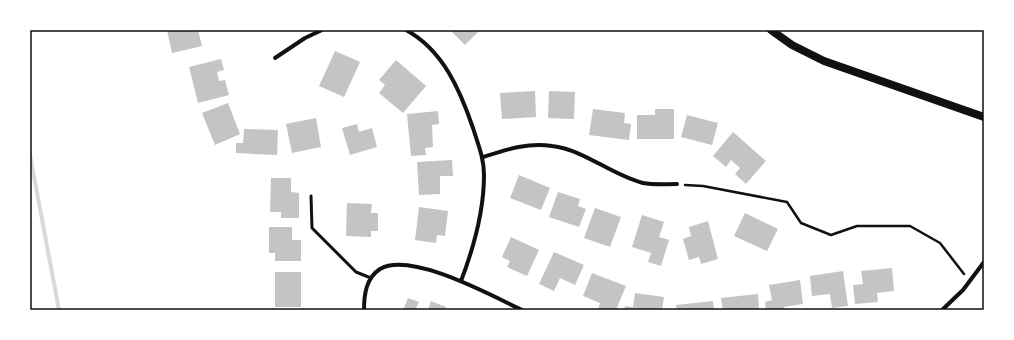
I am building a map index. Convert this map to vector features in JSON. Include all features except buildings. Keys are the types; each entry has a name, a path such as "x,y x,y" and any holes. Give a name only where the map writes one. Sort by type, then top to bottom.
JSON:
{"main road":[{"path":"771,30 792,44 824,61 984,117"}],"street":[{"path":"276,58 305,38 322,30"},
{"path":"406,30 431,48 445,66 463,100 483,157 483,195 479,222 473,250 461,281"},
{"path":"483,157 519,147 552,146 569,150 642,182 656,185 677,184"},
{"path":"942,310 953,301 984,262"},
{"path":"364,310 364,297 371,278 379,270 386,266 402,265 437,272 461,281 522,310"}],"lane":[{"path":"311,196 312,228 356,272 371,278"}],"path":[{"path":"677,184 703,186 787,202 800,223 831,235 857,226 910,226 940,243 970,281"}],"waterway":[{"path":"30,155 59,310"}]}
